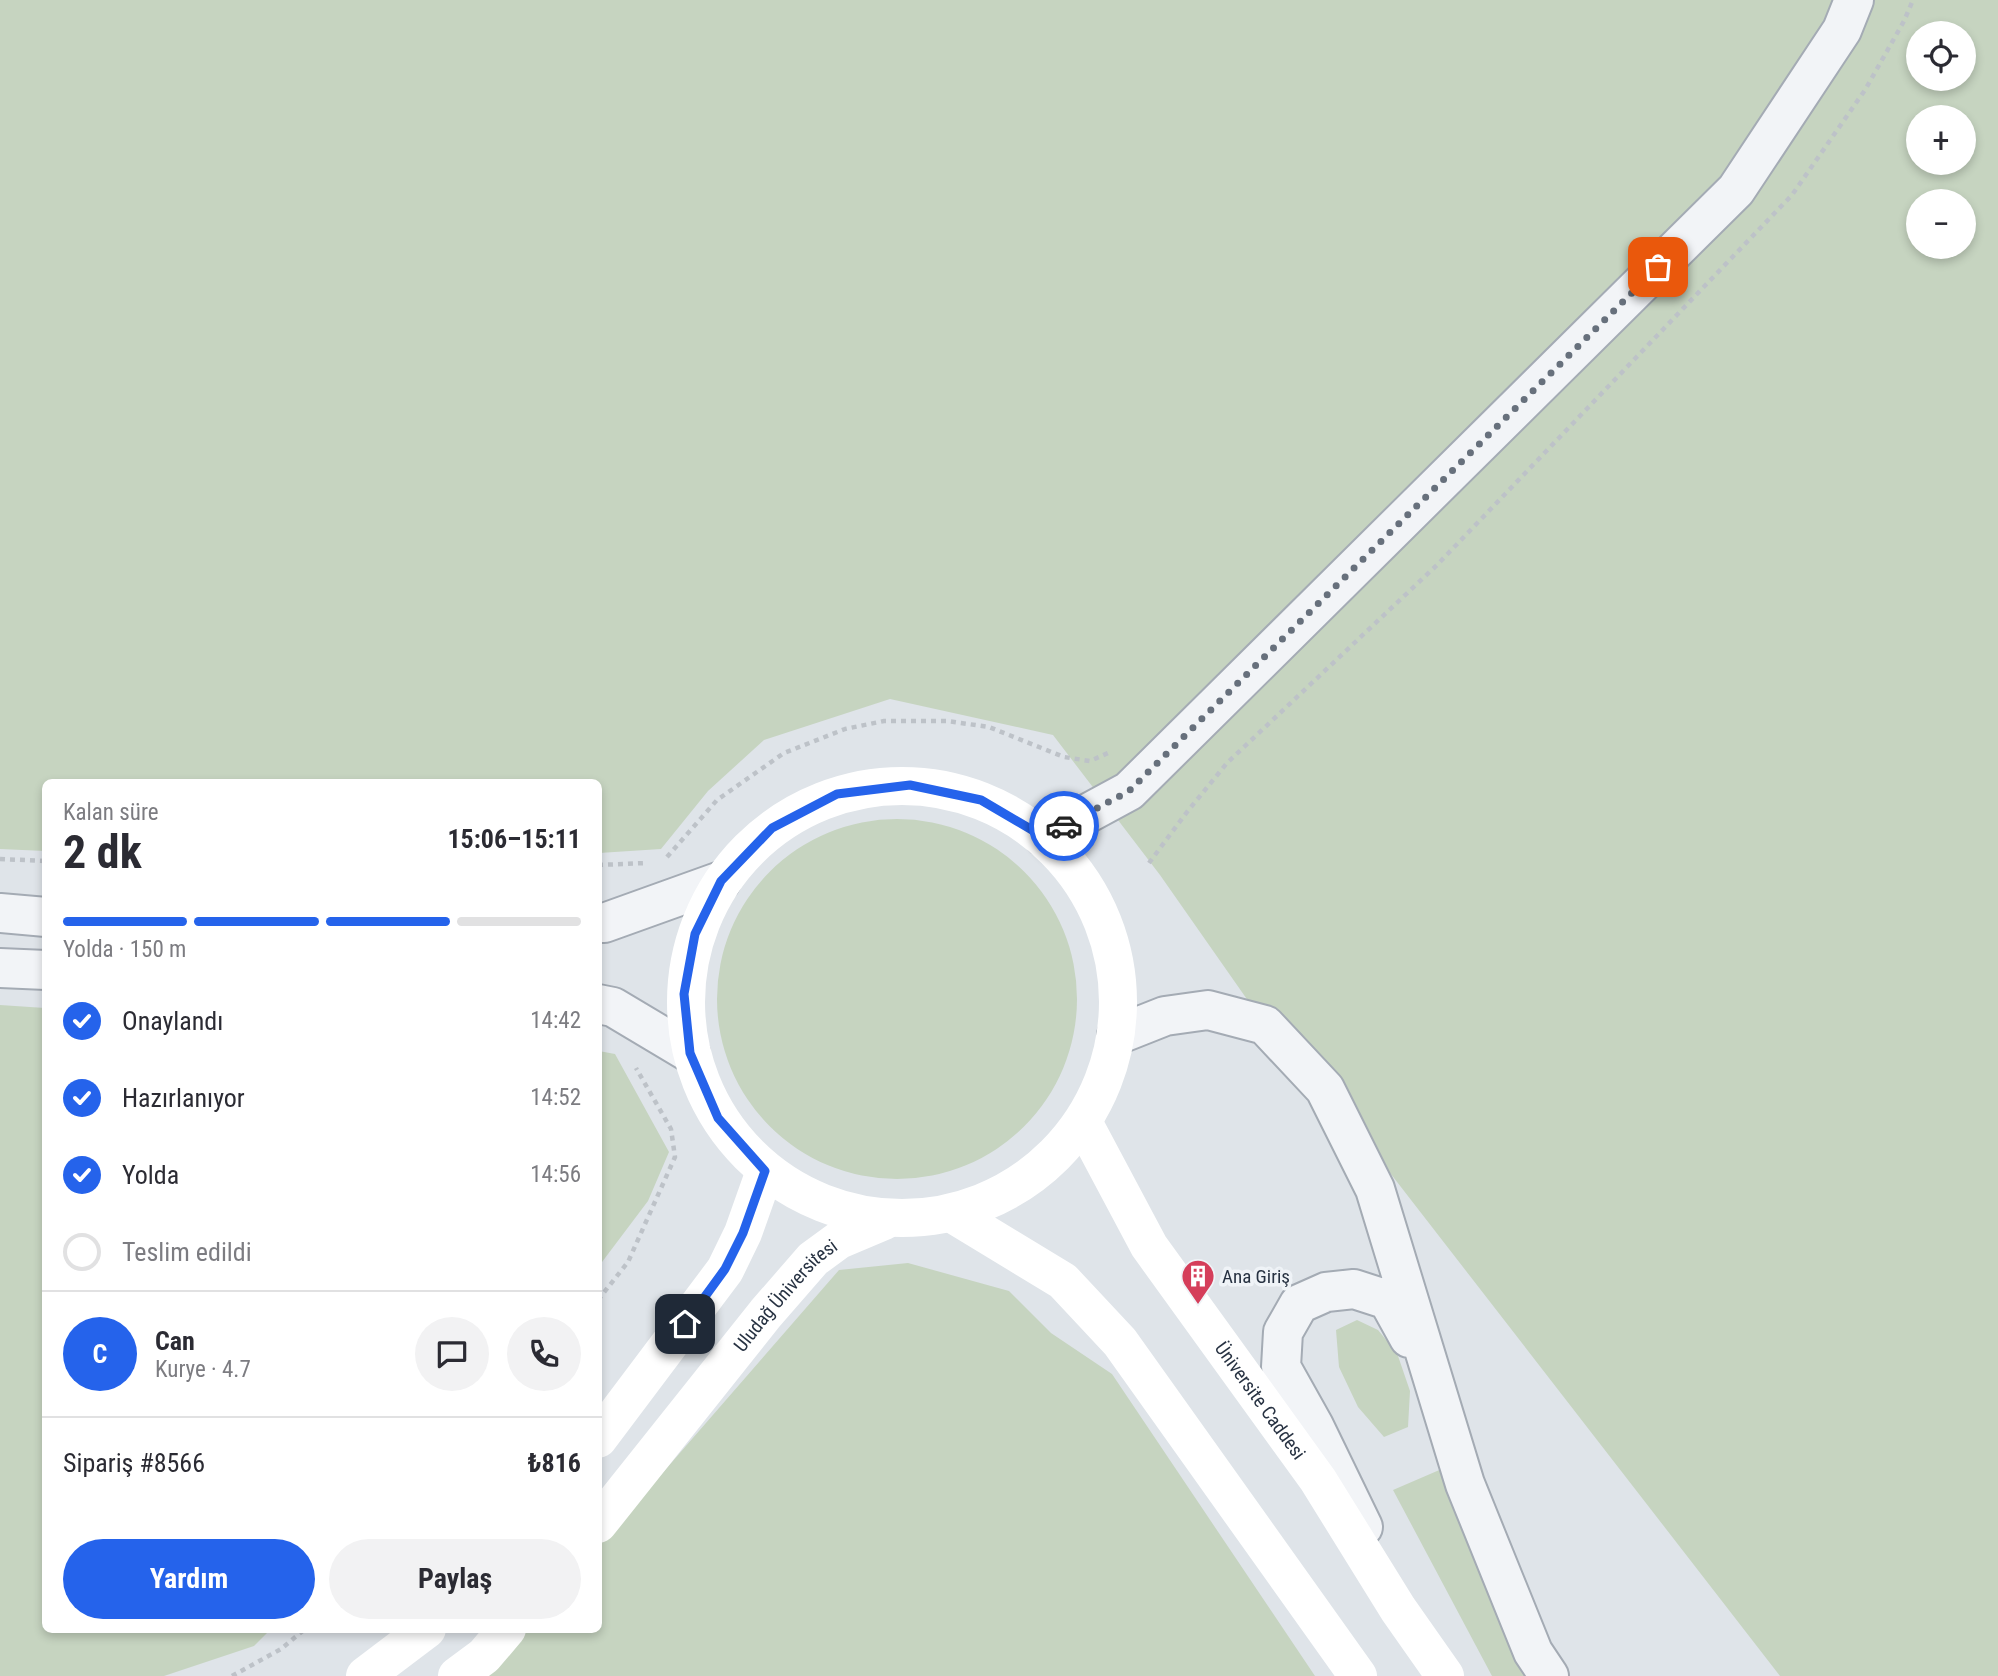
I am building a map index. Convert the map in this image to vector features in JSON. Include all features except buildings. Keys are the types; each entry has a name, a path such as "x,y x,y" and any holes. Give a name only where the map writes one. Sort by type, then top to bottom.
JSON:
{"main road":[{"path":"910,785 922,787 981,800 1044,837 1091,893 1116,962 1117,1035 1105,1080 1083,1122 1047,1164 1002,1195 951,1213 884,1221 828,1206 765,1171 718,1118 690,1053 684,994 686,982 695,934 721,881 772,828 837,794 910,785"},
{"name":"Üniversite Caddesi","path":"1083,1122 1149,1246 1318,1480 1398,1609 1445,1676"},
{"path":"602,1434 725,1269 743,1233 765,1171"},
{"path":"951,1213 1063,1281 1120,1342 1357,1676"},
{"name":"Uludağ Üniversitesi","path":"602,1519 766,1313 813,1259 839,1240 884,1221"},
{"path":"365,1676 422,1633"},
{"path":"457,1676 484,1656 504,1633"}],"street":[{"path":"1044,837 1129,791 1736,190 1842,30 1854,0"},
{"path":"602,923 721,881"},
{"path":"0,913 42,917"},
{"path":"0,968 42,970"},
{"path":"602,1005 613,1007 690,1053"},
{"path":"1117,1035 1165,1016 1208,1010 1265,1025 1325,1089 1375,1189 1465,1484 1533,1652 1549,1676"},
{"path":"1398,1609 1358,1514 1281,1367 1283,1332 1299,1304 1326,1292 1354,1289 1377,1296 1388,1300 1433,1379"}],"path":[{"path":"1149,863 1227,763 1437,565 1792,195 1865,90 1904,22 1913,0"},
{"path":"663,862 717,800 784,753 845,729 884,720 947,720 989,727 1063,757 1090,761 1108,753 1118,744"},
{"path":"0,859 42,861"},
{"path":"602,865 650,862"},
{"path":"602,1295 628,1262 675,1157 671,1129 632,1061"},
{"path":"233,1676 281,1649 299,1633"}],"green space":[{"path":"0,0 1998,0 1998,1676 1780,1676 1325,1089 1265,1025 1160,875 1053,735 890,699 764,740 708,791 661,849 602,853 602,779 42,779 42,851 0,849"},
{"path":"897,819 932,822 966,832 997,849 1025,871 1047,899 1064,930 1074,964 1077,999 1074,1034 1064,1068 1047,1099 1025,1127 997,1149 966,1166 932,1176 897,1179 862,1176 828,1166 797,1149 769,1127 747,1099 730,1068 720,1034 717,999 720,964 730,930 747,899 769,871 797,849 828,832 862,822"},
{"path":"0,1005 42,1008 42,1633 267,1633 254,1646 164,1676 0,1676"},
{"path":"602,1052 615,1054 669,1152 648,1201 602,1262"},
{"path":"908,1263 1009,1291 1051,1333 1112,1374 1315,1676 481,1676 498,1663 524,1633 602,1633 602,1543 839,1270"},
{"path":"1357,1320 1378,1330 1397,1353 1410,1391 1408,1427 1384,1437 1358,1407 1339,1367 1336,1330"},
{"path":"1444,1468 1534,1676 1492,1676 1393,1490"}],"way so far":[{"path":"1064,826 1129,791 1658,267"}],"place":[{"name":"Ana Giriş","path":"1198,1306"}],"route":[{"path":"685,1324 725,1269 743,1233 765,1171 718,1118 690,1053 684,994 695,934 721,881 772,828 837,794 910,785 981,800 1044,837 1064,826"}]}
